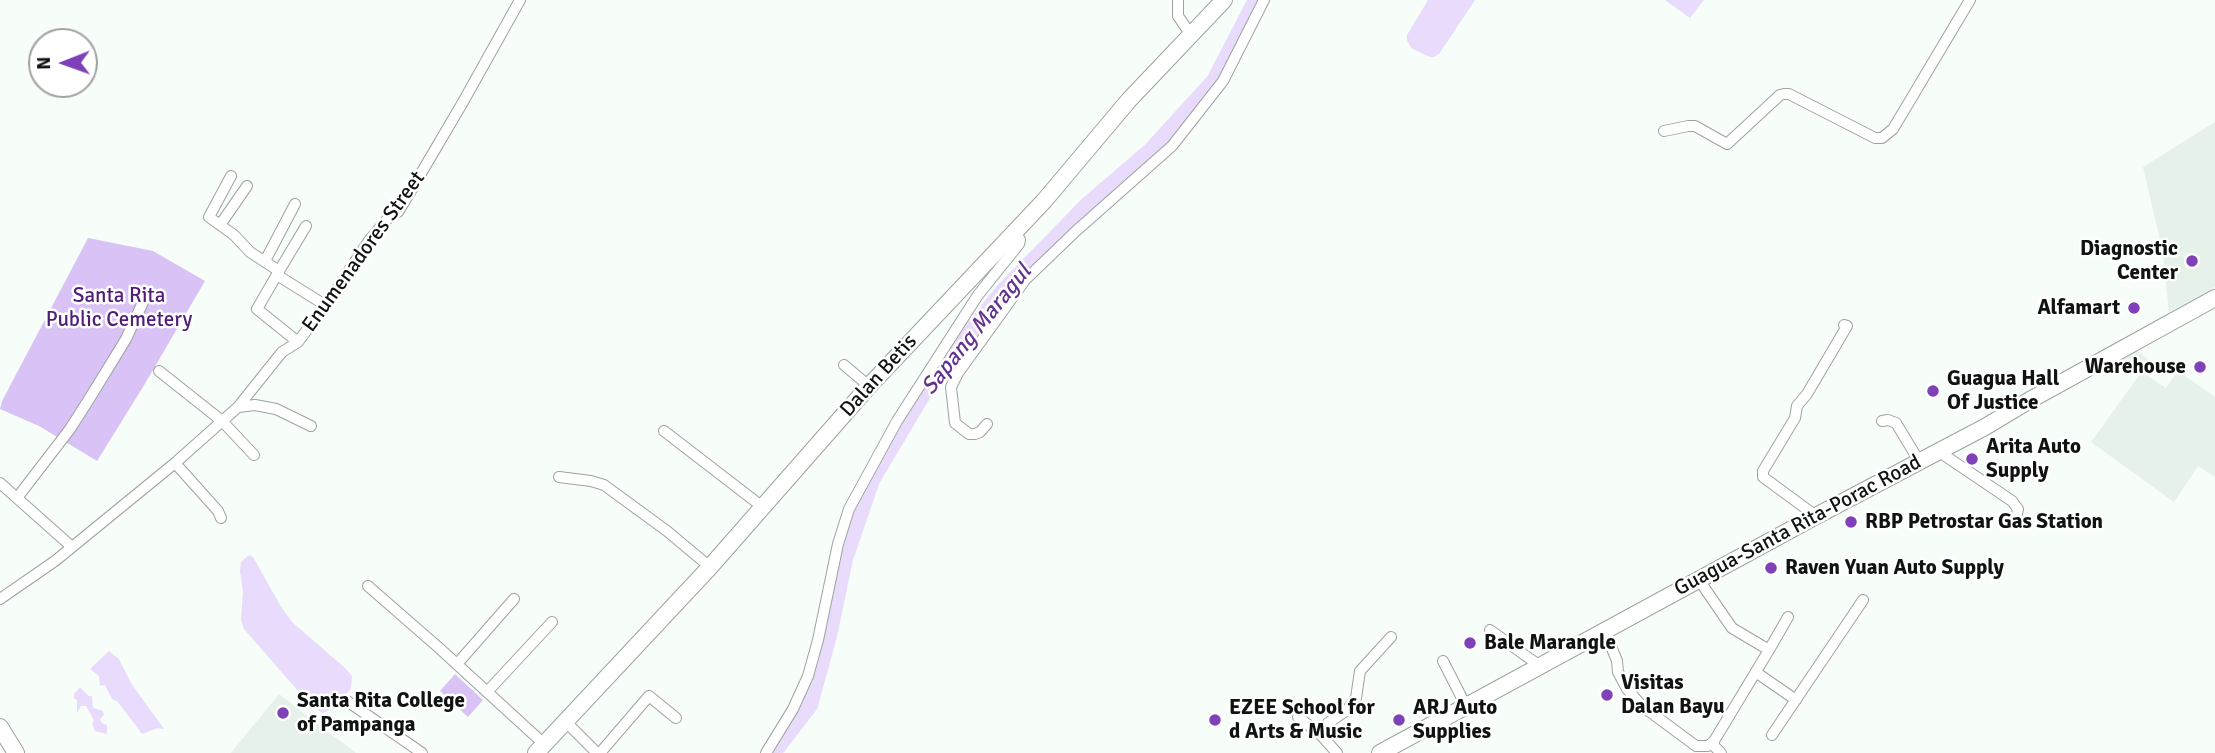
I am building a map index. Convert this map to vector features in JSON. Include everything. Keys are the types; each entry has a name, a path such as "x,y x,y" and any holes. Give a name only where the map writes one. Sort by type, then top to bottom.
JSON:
{"street":[{"name":"Enumenadores Street","path":"0,599 72,547 175,463 238,407 282,352 298,342 368,242 390,216 398,212 520,0"},
{"path":"1178,0 1178,16 1191,35"},
{"name":"Dalan Betis","path":"540,749 764,508 869,386 1044,201 1121,109 1223,0"},
{"path":"987,424 980,432 969,434 955,423 951,387 958,373 1025,280 1179,138 1223,80 1264,0"},
{"path":"1664,131 1688,125 1695,126 1727,144 1780,95 1789,94 1875,138 1882,138 1893,129 1970,0"},
{"path":"231,176 209,215 210,219 243,242 250,252 325,306"},
{"path":"220,225 247,186"},
{"path":"265,261 295,204"},
{"path":"298,342 257,309 306,226"},
{"path":"766,753 787,719 808,676 838,544 849,509 897,421 978,295 1019,244 1020,240 1015,231"},
{"name":"Guagua-Santa Rita-Porac Road","path":"1380,753 1816,516 1986,427 2215,298"},
{"path":"17,498 92,396 126,339 144,300"},
{"path":"1816,516 1766,481 1763,471 1795,418 1797,406 1807,394 1847,326 1844,325"},
{"path":"844,365 869,386"},
{"path":"159,371 222,421 254,455"},
{"path":"238,407 255,405 276,409 311,426"},
{"path":"1882,421 1896,423 1919,461"},
{"path":"664,431 764,508"},
{"path":"1937,451 2012,500 2018,509 2017,519"},
{"path":"175,463 218,511 221,518"},
{"path":"559,477 604,485 667,531 710,567"},
{"path":"0,483 72,547"},
{"path":"1699,580 1732,628 1769,650"},
{"path":"368,586 487,692 540,749"},
{"path":"457,664 514,599"},
{"path":"1772,735 1863,600"},
{"path":"1605,631 1617,661 1618,672 1627,689 1642,706 1696,746 1709,746 1788,617"},
{"path":"487,692 552,622"},
{"path":"1490,630 1540,666"},
{"path":"1320,734 1328,723 1347,710 1356,698 1360,671 1391,637"},
{"path":"1443,662 1466,706"},
{"path":"1756,673 1796,700"},
{"path":"565,721 599,753 649,696 676,718"},
{"path":"347,701 422,753"},
{"path":"1298,717 1320,734 1337,753"},
{"path":"0,727 16,753"},
{"path":"1714,741 1714,746 1721,753"}],"shaded area":[{"path":"1428,0 1475,0 1439,54 1434,57 1411,48 1407,40 1407,35"},
{"path":"1665,0 1704,0 1690,18"},
{"path":"2215,122 2215,287 2169,312 2163,253 2143,167"},
{"path":"2132,347 2156,365 2148,376 2166,388 2178,371 2215,397 2215,477 2198,466 2174,502 2091,442 2138,377 2120,363"},
{"path":"249,555 253,557 292,622 352,676 351,689 328,711 323,713 312,707 244,629 241,620 243,592 240,571 241,562"},
{"path":"109,651 119,659 131,683 164,729 158,728 142,734 118,702 112,699 105,685 100,686 99,676 90,669"},
{"path":"80,687 92,696 93,708 103,711 104,715 100,719 107,725 107,734 95,731 92,724 94,720 86,706 81,706 77,713 74,694"},
{"name":"Santa Rita College of Pampanga","path":"279,694 331,734 356,753 231,753"}],"green space":[{"name":"Santa Rita Public Cemetery","path":"88,238 153,251 205,281 97,461 39,426 0,409"},
{"path":"455,674 483,700 468,717 440,691"}],"waterway":[{"name":"Sapang Maragul","path":"773,753 810,705 829,636 845,559 872,480 931,381 1003,291 1087,205 1151,150 1214,81 1256,0"}],"place":[{"name":"Diagnostic Center","path":"2192,261"},
{"name":"Alfamart","path":"2134,308"},
{"name":"Warehouse","path":"2200,367"},
{"name":"Guagua Hall Of Justice","path":"1933,391"},
{"name":"Arita Auto Supply","path":"1972,459"},
{"name":"RBP Petrostar Gas Station","path":"1851,522"},
{"name":"Raven Yuan Auto Supply","path":"1771,568"},
{"name":"Bale Marangle","path":"1470,643"},
{"name":"Visitas Dalan Bayu","path":"1607,695"},
{"name":"Santa Rita College of Pampanga","path":"283,713"},
{"name":"EZEE School for d Arts & Music","path":"1215,720"},
{"name":"ARJ Auto Supplies","path":"1399,720"}]}
